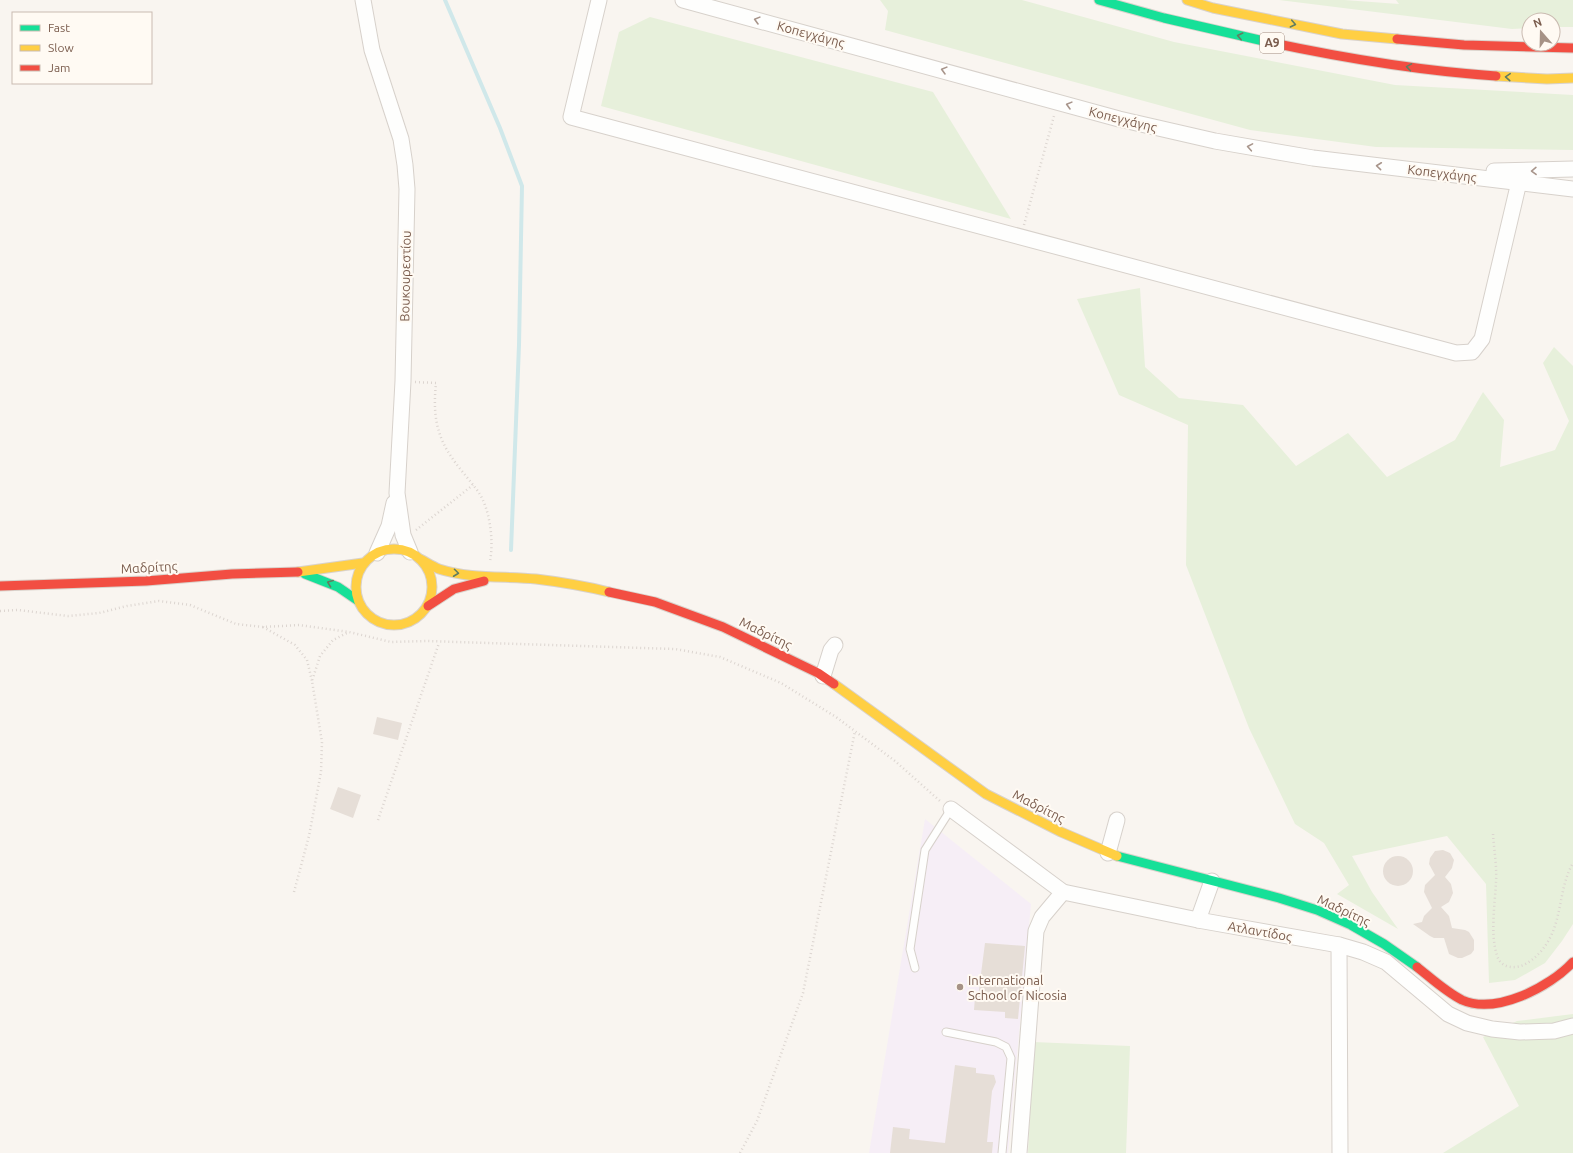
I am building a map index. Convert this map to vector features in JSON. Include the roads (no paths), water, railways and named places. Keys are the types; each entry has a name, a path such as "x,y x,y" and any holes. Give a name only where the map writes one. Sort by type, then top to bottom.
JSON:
{"main road":[{"name":"A9","path":"1099,0 1164,18 1306,50 1448,73 1547,79 1573,78"},
{"name":"A9","path":"1187,0 1213,8 1342,34 1464,45 1521,46"},
{"path":"1561,45 1573,44"},
{"name":"A9","path":"1561,48 1573,48"},
{"path":"1547,79 1573,82"},
{"path":"397,549 415,555 428,569 432,581 432,594 428,606 420,616 409,623 397,626 384,625 372,620 357,600 355,587 357,574 363,563 377,553 385,550 397,549"},
{"name":"Μαδρίτης","path":"415,555 437,568 450,572 579,585 655,602 723,627 822,676 880,716 986,794 1061,832 1108,853 1316,910 1351,925 1384,944 1415,964 1446,990 1463,1000 1479,1005 1517,999 1534,992 1564,972 1573,962"},
{"name":"Μαδρίτης","path":"0,586 146,581 232,574 299,572 363,563"},
{"name":"Μαδρίτης","path":"299,572 338,586 357,600"},
{"name":"Μαδρίτης","path":"428,606 442,594 454,588 500,578"}],"street":[{"path":"599,0 571,117 1456,353 1472,352 1482,339 1520,182"},
{"name":"Κοπεγχάγης","path":"683,0 1119,119 1215,141 1313,158 1573,189"},
{"name":"Βουκουρεστίου","path":"363,2 372,50 401,139 406,165 407,188 403,381 397,493 403,535 415,555"},
{"path":"1417,170 1471,172 1573,169"},
{"path":"377,553 389,526 397,493"},
{"path":"822,676 831,650 835,645"},
{"name":"Ατλαντίδος","path":"950,809 1063,892 1198,920 1339,945 1363,952 1386,962 1448,1014 1466,1023 1492,1029 1520,1032 1554,1031 1573,1026"},
{"path":"1108,853 1117,820"},
{"path":"1198,920 1212,881"},
{"path":"1019,1153 1036,930 1042,917 1063,892"},
{"path":"1339,945 1340,1153"}],"lane":[{"path":"915,968 910,949 925,850 950,809"},
{"path":"946,1032 996,1042 1006,1047 1011,1058 1002,1153"}],"waterway":[{"path":"445,0 500,128 522,186 519,345 511,550"}],"place":[{"name":"International School of Nicosia","path":"960,987"}]}
